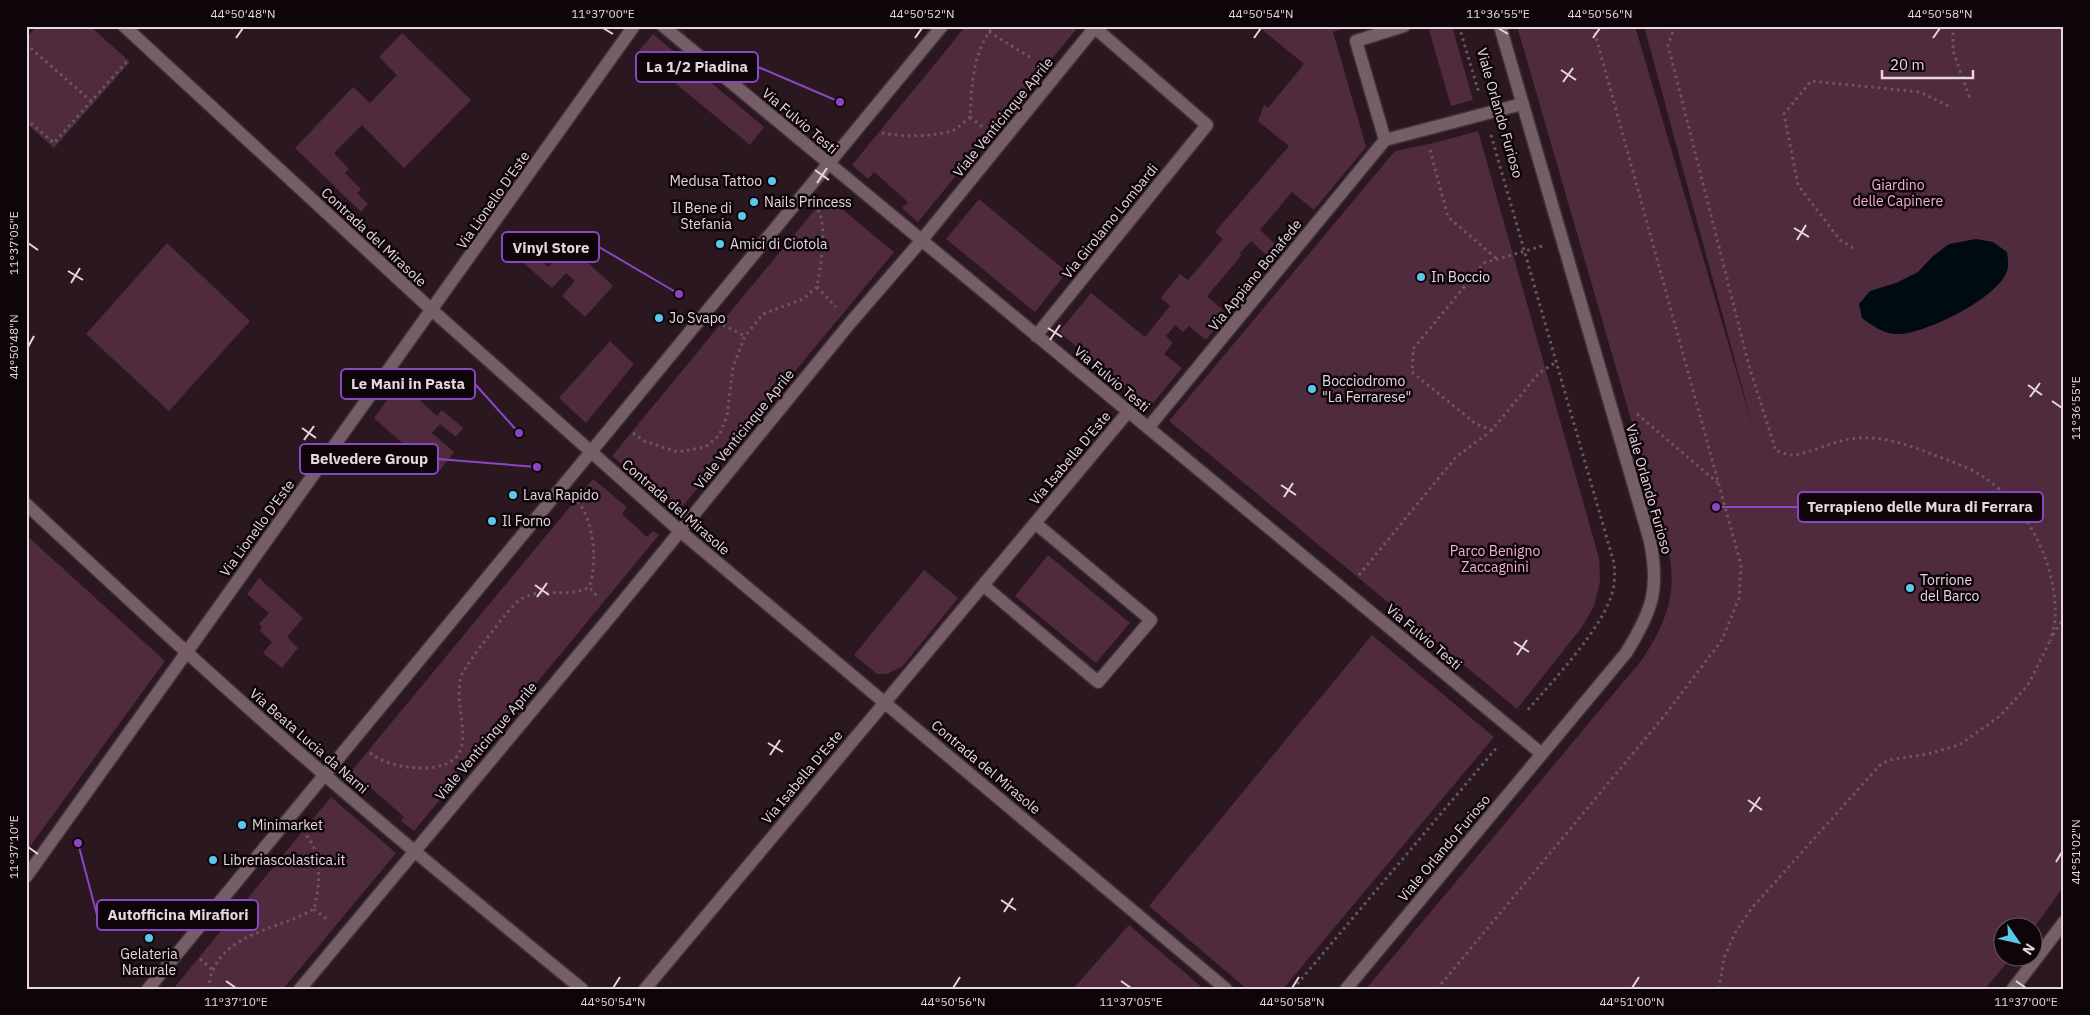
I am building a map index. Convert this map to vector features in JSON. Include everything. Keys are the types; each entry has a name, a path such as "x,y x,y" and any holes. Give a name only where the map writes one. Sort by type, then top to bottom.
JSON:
{"street":[{"name":"Contrada del Mirasole","path":"124,26 433,311 680,531 1226,989"},
{"name":"Via Lionello D'Este","path":"26,877 185,652 433,311 634,26"},
{"name":"Via Fulvio Testi","path":"663,26 1542,754"},
{"path":"148,989 942,26"},
{"path":"1404,26 1356,41 1385,140 1522,104"},
{"name":"Viale Orlando Furioso","path":"1346,989 1626,653 1647,615 1655,585 1654,562 1650,541 1500,26"},
{"name":"Via Girolamo Lombardi","path":"1036,336 1207,125 1095,27"},
{"name":"Viale Venticinque Aprile","path":"300,989 851,322 921,241 1095,27"},
{"name":"Via Appiano Bonafede","path":"1148,428 1385,140"},
{"name":"Via Isabella D'Este","path":"645,989 1128,412"},
{"name":"Via Beata Lucia da Narni","path":"26,504 185,652 324,775 582,989"},
{"name":"Via Isabella D'Este","path":"983,585 1098,682 1151,620 1035,523"},
{"path":"2013,989 2064,922"}],"path":[{"path":"857,128 890,135 930,134 955,130 970,117 974,74 979,48 994,26"},
{"name":"Viale Orlando Furioso","path":"1294,989 1574,655 1601,618 1609,602 1615,576 1614,563 1459,26"},
{"path":"1675,26 1668,45 1749,366 1776,451 1793,455 1828,444 1857,438 1902,442 1982,476 2007,496 2037,540 2043,554 2055,602 2055,621 2050,641"},
{"path":"1953,26 1953,52 1970,99"},
{"path":"989,32 1033,59"},
{"path":"26,44 91,101"},
{"path":"26,119 54,143 143,44"},
{"path":"1853,248 1840,240 1798,185 1784,114 1812,82 1920,92 1952,108"},
{"path":"1424,130 1448,217 1497,259"},
{"path":"616,421 644,441 678,452 705,447 718,436 727,416 733,367 745,336 763,314 803,299 817,287 821,263 822,217 807,190"},
{"path":"1492,430 1476,424 1412,372 1413,349 1484,263 1562,239"},
{"path":"1345,592 1456,457 1492,430 1539,373 1556,362"},
{"path":"1634,412 1718,483"},
{"path":"563,487 579,503 592,536 593,567 589,587"},
{"path":"589,587 615,610"},
{"path":"353,741 379,760 410,768 441,768 456,759 463,744 459,691 462,674 516,602 531,594 544,592 574,593 589,587"},
{"path":"1719,989 1724,958 1735,933 1750,909 1878,766 1889,760 1928,754 1959,745 2000,716 2028,685 2064,618"},
{"path":"208,989 213,970 228,948 255,933 281,925 314,909 318,893 318,870 315,849 309,838 289,818"}],"green space":[{"path":"37,26 90,26 130,62 54,148 26,123 26,38"},
{"path":"966,26 1079,26 918,222 902,208 908,202 874,172 868,179 852,165"},
{"path":"1258,26 1351,26 1333,32 1366,147 1314,210 1292,192 1260,230 1281,249 1272,260 1251,241 1240,253 1241,256 1207,296 1227,314 1206,340 1189,326 1183,332 1175,325 1166,336 1173,343 1164,354 1182,368 1149,408 1059,332 1091,293 1145,337 1170,306 1161,298 1180,274 1188,280 1223,239 1215,232 1289,146 1258,121 1264,105 1268,108 1304,64"},
{"path":"1443,26 1452,26 1473,100 1451,106 1429,30"},
{"name":"Giardino delle Capinere","path":"1517,26 1635,26 1754,431 1644,26 2061,26 2064,39 2064,886 2041,918 1992,918 1992,968 2003,968 1985,989 1366,989 1641,661 1658,633 1668,606 1672,576 1667,544"},
{"path":"402,33 471,100 404,168 362,125 334,153 349,169 345,173 361,189 357,193 368,204 361,212 295,148 353,87 370,103 397,75 379,57"},
{"path":"653,34 764,127 750,145 638,52"},
{"name":"Parco Benigno Zaccagnini","path":"1478,131 1599,558 1600,582 1594,606 1582,627 1517,709 1169,421 1395,151"},
{"path":"826,196 894,252 678,512 612,456"},
{"path":"979,199 1067,272 1035,312 946,239"},
{"path":"510,230 548,267 569,245 613,286 585,317 562,296 575,281 566,273 552,288 501,243"},
{"path":"167,243 250,321 169,411 86,334"},
{"path":"610,341 634,364 586,423 559,398"},
{"path":"400,382 437,416 442,410 463,428 456,437 440,424 432,433 454,452 437,474 374,418"},
{"path":"593,479 627,507 622,514 647,537 653,531 659,535 414,831 401,821 404,817 370,787 366,791 348,775"},
{"path":"26,535 165,661 26,852"},
{"path":"1048,555 1130,623 1096,663 1015,596"},
{"path":"924,570 958,598 902,667 886,674 877,674 854,655"},
{"path":"259,578 303,618 287,637 298,648 282,668 263,653 272,642 260,631 262,626 259,624 269,613 247,594"},
{"path":"1372,635 1494,737 1283,989 1247,989 1149,906"},
{"path":"331,797 396,853 283,989 173,989"},
{"path":"1129,925 1204,989 1073,989"}],"shaded area":[{"path":"1976,239 1993,242 2007,252 2008,262 2007,271 2001,281 1977,302 1961,312 1928,327 1901,334 1885,332 1862,318 1859,304 1870,291 1896,283 1918,272 1933,256 1949,244"}],"place":[{"name":"La 1/2 Piadina","path":"840,102"},
{"name":"Medusa Tattoo","path":"772,181"},
{"name":"Nails Princess","path":"754,202"},
{"name":"Il Bene di Stefania","path":"742,216"},
{"name":"Amici di Ciotola","path":"720,244"},
{"name":"In Boccio","path":"1421,277"},
{"name":"Vinyl Store","path":"679,294"},
{"name":"Jo Svapo","path":"659,318"},
{"name":"Bocciodromo \"La Ferrarese\"","path":"1312,389"},
{"name":"Le Mani in Pasta","path":"519,433"},
{"name":"Belvedere Group","path":"537,467"},
{"name":"Lava Rapido","path":"513,495"},
{"name":"Terrapieno delle Mura di Ferrara","path":"1716,507"},
{"name":"Il Forno","path":"492,521"},
{"name":"Torrione del Barco","path":"1910,588"},
{"name":"Minimarket","path":"242,825"},
{"name":"Autofficina Mirafiori","path":"78,843"},
{"name":"Libreriascolastica.it","path":"213,860"},
{"name":"Gelateria Naturale","path":"149,938"}]}
